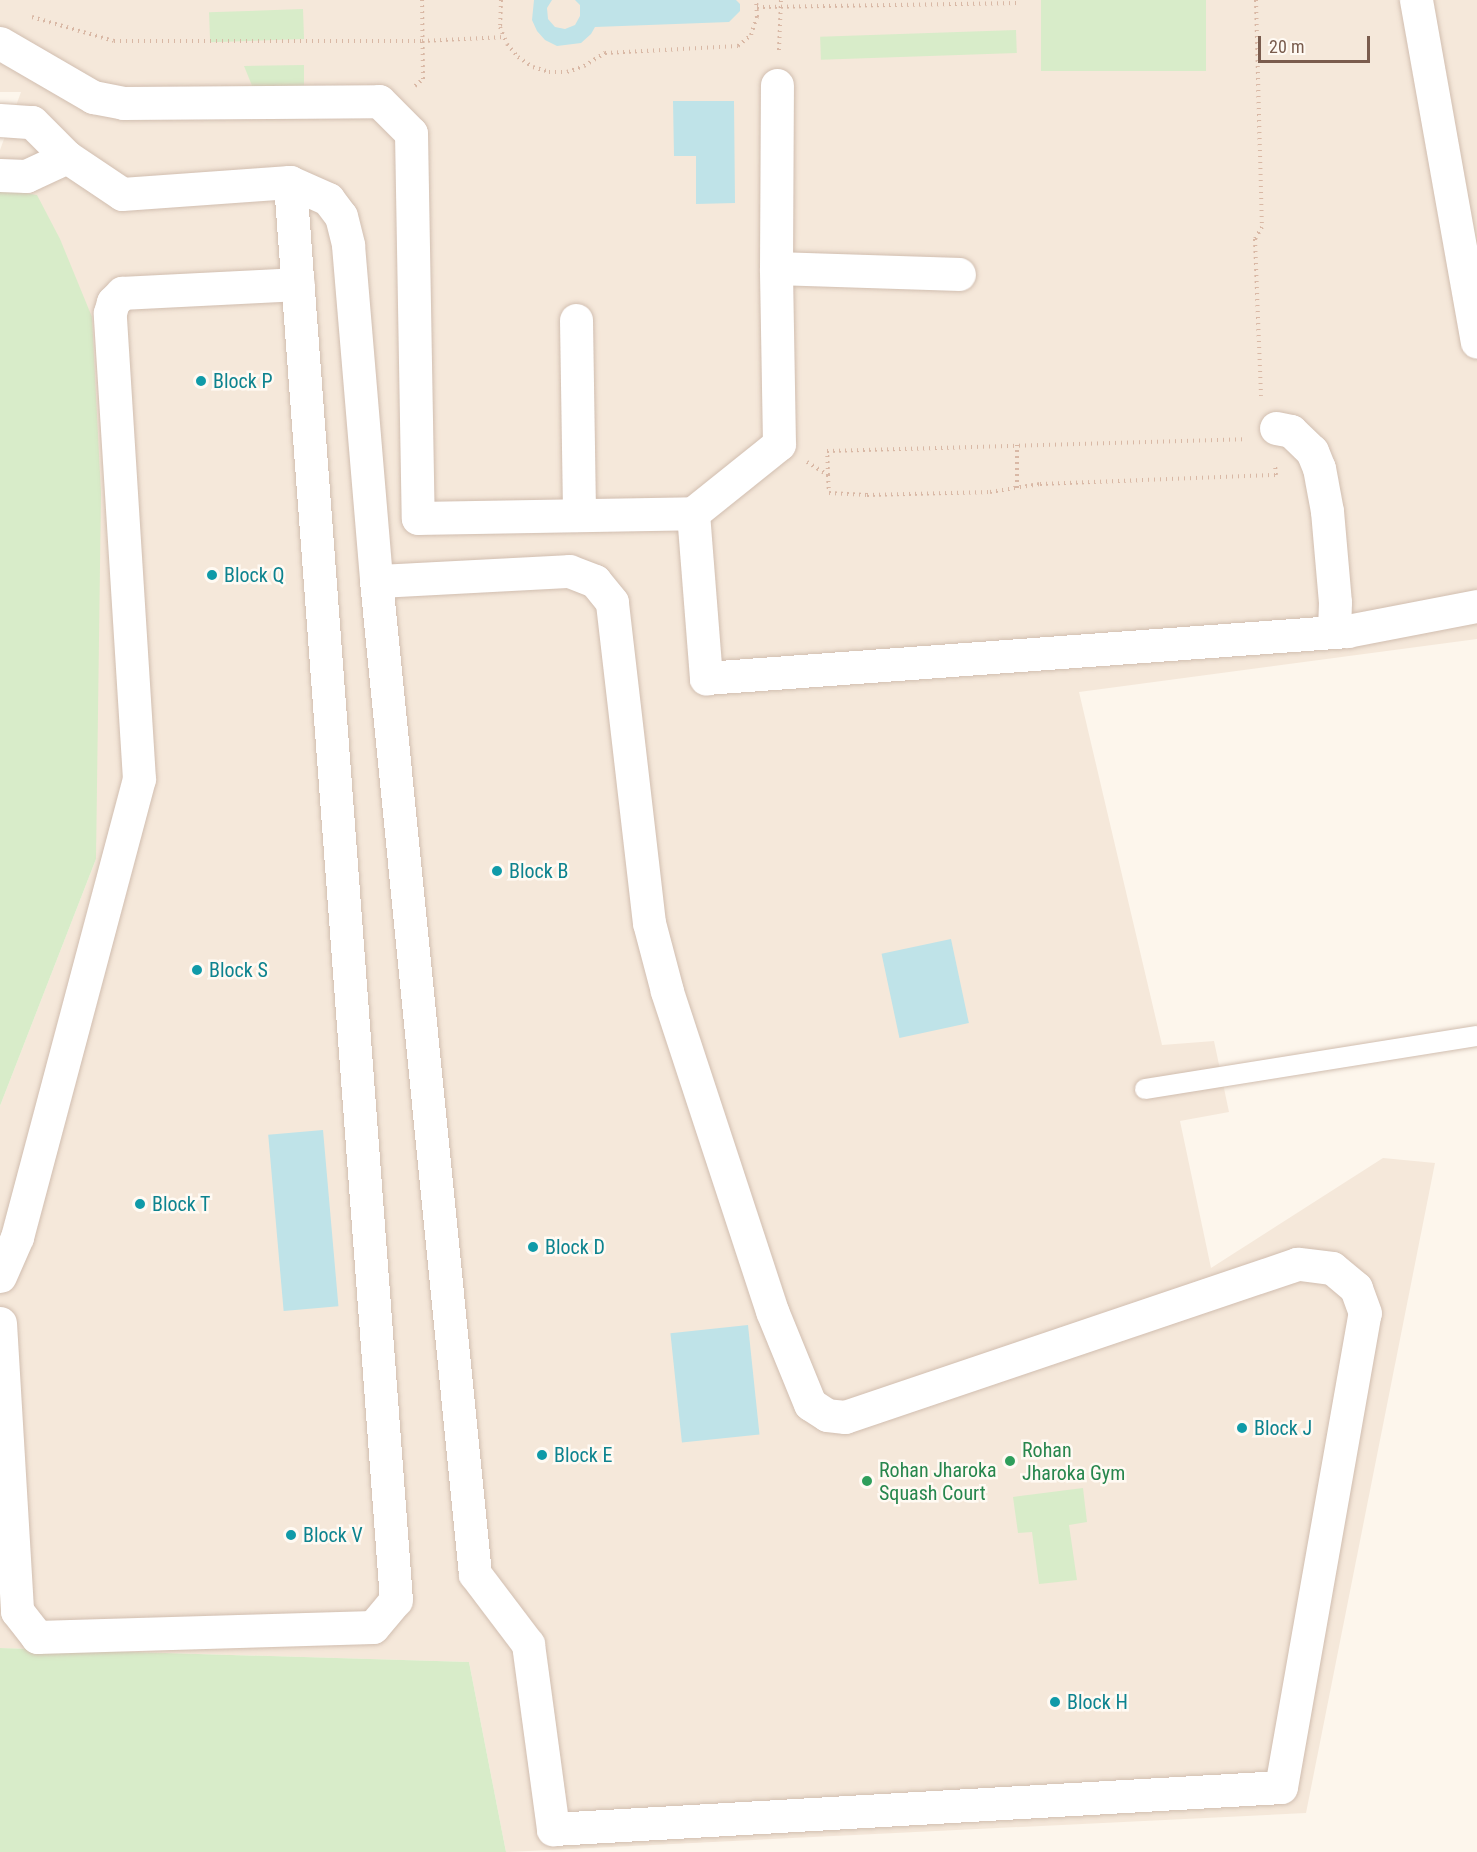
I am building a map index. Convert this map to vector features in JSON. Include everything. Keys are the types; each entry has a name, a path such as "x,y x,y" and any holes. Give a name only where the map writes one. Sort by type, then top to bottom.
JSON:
{"street":[{"path":"1416,0 1477,342"},
{"path":"0,43 93,97 123,103 379,101 411,133 418,518 693,513 779,444 776,268 777,85"},
{"path":"0,120 32,122 68,157 122,194 290,182 328,200 341,216 348,245 376,581 475,1574 528,1644 553,1829 1281,1787 1365,1313 1356,1288 1332,1268 1298,1264 845,1417 827,1415 810,1404 772,1311 667,991 649,923 612,602 595,581 569,571 376,581"},
{"path":"0,175 26,176 68,157"},
{"path":"0,1323 17,1611 37,1637 373,1627 396,1600 290,182"},
{"path":"776,268 959,274"},
{"path":"0,1276 17,1237 140,779 110,313 112,302 122,293 298,284"},
{"path":"576,320 579,515"},
{"path":"1263,423 1291,431 1312,451 1319,468 1328,511 1335,602 1334,632"},
{"path":"693,513 706,678 1334,632 1477,606"}],"lane":[{"path":"1145,1089 1477,1036"}],"path":[{"path":"390,112 423,79 422,0"},
{"path":"501,0 500,27 504,37 518,57 533,67 549,72 567,72 584,66 604,53 738,46 751,35 757,17 756,0"},
{"path":"777,85 781,0"},
{"path":"1256,0 1262,227 1255,239 1263,423 1017,445 827,451 829,493 979,492 1040,484 1276,475 1275,464"},
{"path":"757,7 1018,3"},
{"path":"21,14 114,41 422,41 504,37"},
{"path":"779,444 828,475"},
{"path":"1017,445 1017,488"}],"shaded area":[{"path":"0,0 1477,0 1477,639 1079,692 1162,1045 1214,1041 1229,1112 1180,1121 1211,1268 1383,1158 1435,1163 1306,1813 506,1852 469,1662 0,1648 0,1106 96,859 0,189 0,150 21,92 0,92"}],"green space":[{"path":"1041,0 1206,0 1206,71 1041,71"},
{"path":"303,9 304,39 210,42 209,12"},
{"path":"1016,30 1017,53 821,60 820,37"},
{"path":"304,65 304,92 255,93 244,66"},
{"path":"0,189 37,195 60,239 92,317 101,493 96,859 0,1106"},
{"path":"1083,1488 1087,1522 1069,1525 1077,1580 1039,1584 1032,1532 1018,1533 1013,1497"},
{"path":"0,1648 469,1662 506,1852 0,1852"}],"water":[{"path":"534,0 552,0 547,8 548,19 555,27 565,29 575,25 580,16 580,5 575,0 736,0 740,4 740,11 729,22 595,27 581,43 557,46 545,40 537,31 532,20"},
{"path":"673,101 734,101 735,203 696,204 696,156 674,156"},
{"path":"951,939 969,1023 899,1038 882,954"},
{"path":"323,1130 338,1306 284,1311 268,1135"},
{"path":"748,1325 759,1434 682,1443 670,1333"}],"place":[{"name":"Block P","path":"201,381"},
{"name":"Block Q","path":"212,575"},
{"name":"Block B","path":"497,871"},
{"name":"Block S","path":"197,970"},
{"name":"Block T","path":"140,1204"},
{"name":"Block D","path":"533,1247"},
{"name":"Block J","path":"1242,1428"},
{"name":"Block E","path":"542,1455"},
{"name":"Rohan Jharoka Gym","path":"1010,1461"},
{"name":"Rohan Jharoka Squash Court","path":"867,1481"},
{"name":"Block V","path":"291,1535"},
{"name":"Block H","path":"1055,1702"}]}
